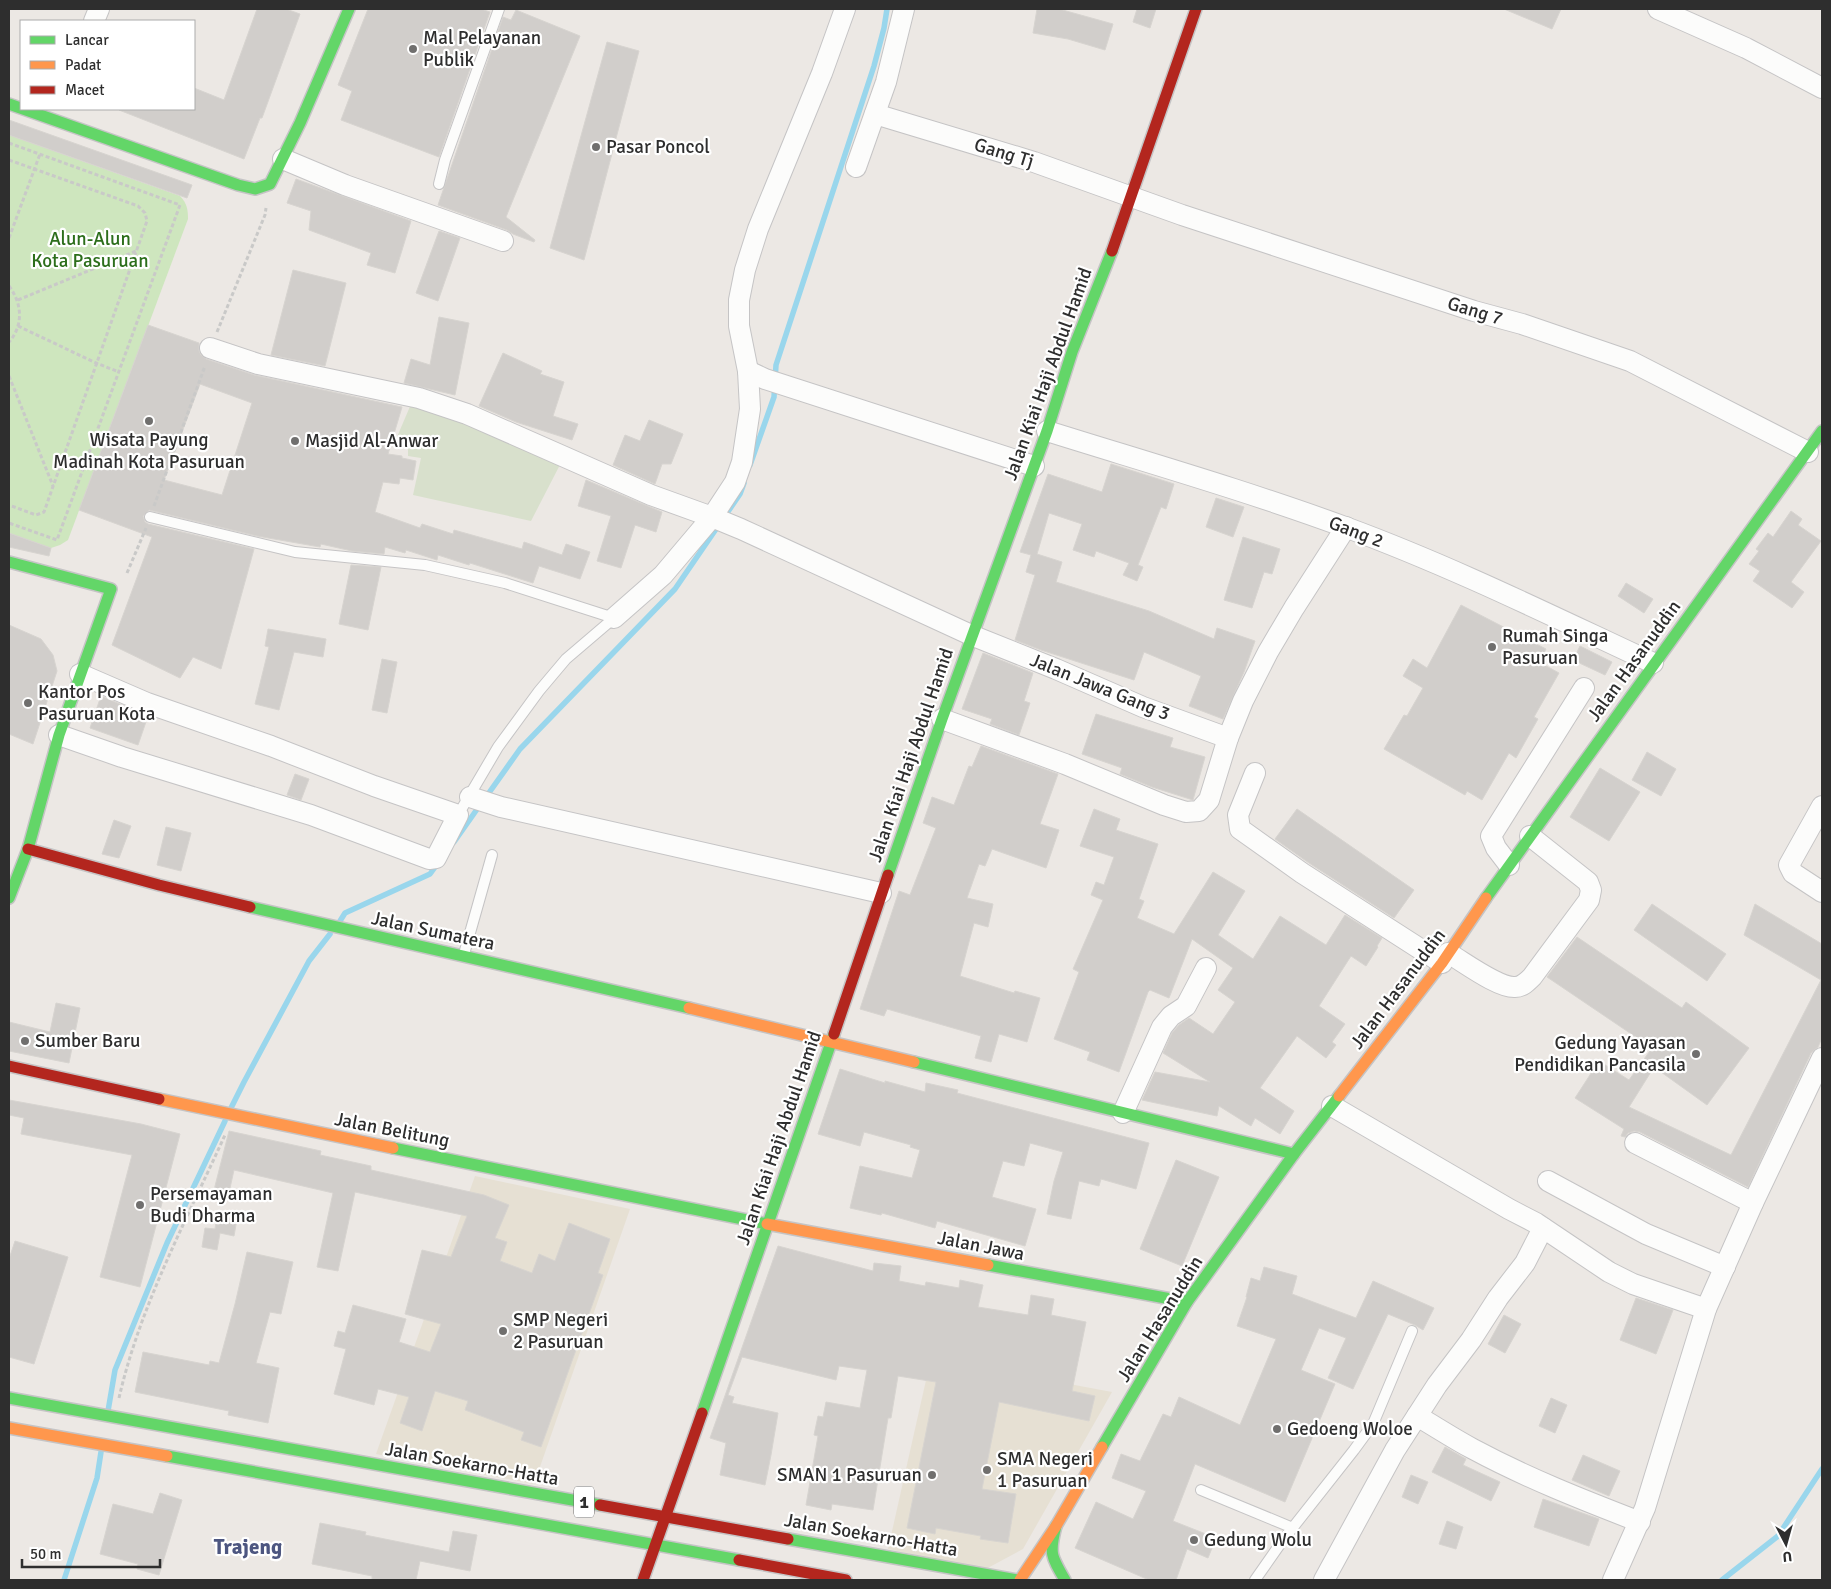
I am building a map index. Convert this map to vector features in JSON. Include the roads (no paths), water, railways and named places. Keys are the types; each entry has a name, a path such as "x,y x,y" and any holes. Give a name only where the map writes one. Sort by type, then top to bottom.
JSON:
{"main road":[{"path":"37,110 56,114 238,185 255,189 270,184 300,123 349,9"},
{"name":"Jalan Kiai Haji Abdul Hamid","path":"643,1580 832,1041 971,635 1047,431 1072,352 1122,225 1130,197 1196,9"},
{"name":"Jalan Hasanuddin","path":"1019,1580 1056,1526 1187,1302 1294,1154 1445,958 1653,663 1822,431"},
{"path":"9,562 111,589 59,735 28,849 9,898"},
{"name":"Jalan Sumatera","path":"28,849 113,874 315,923 464,955 832,1041 1294,1154"},
{"name":"Jalan Belitung","path":"9,1066 244,1118 768,1224"},
{"name":"Jalan Jawa","path":"768,1224 1187,1302"},
{"name":"Jalan Soekarno-Hatta","path":"9,1398 1019,1580"},
{"name":"1","path":"9,1428 656,1544 843,1580"},
{"path":"1056,1526 1051,1546 1054,1561 1065,1580"}],"street":[{"path":"614,618 663,575 715,518 735,482 742,462 757,375 739,326 740,300 745,270 758,229 822,73 845,9"},
{"path":"856,167 886,82 904,9"},
{"path":"1658,9 1746,48 1822,88"},
{"name":"Gang Tj","path":"875,114 1034,162 1130,197"},
{"path":"283,159 345,185 503,241"},
{"name":"Gang 7","path":"1130,197 1326,263 1604,352 1647,369 1808,452"},
{"name":"Jalan Jawa Gang 3","path":"210,348 258,364 419,398 467,414 651,495 715,518 971,635 1143,707 1228,738"},
{"path":"757,375 1034,466"},
{"name":"Gang 2","path":"1047,431 1288,506 1346,527 1433,561 1653,663"},
{"path":"942,719 1064,764 1164,805 1186,812 1199,811 1209,800 1228,738 1243,701 1268,652 1346,527"},
{"path":"59,735 122,757 311,815 429,859 436,858 458,815 383,789 271,746 147,703 80,674"},
{"path":"1509,865 1496,848 1491,836 1584,688"},
{"path":"1255,773 1238,815 1240,828 1243,831 1302,873 1445,958 1501,985 1514,987 1520,986 1532,977 1589,900 1591,890 1588,882 1530,836"},
{"path":"473,798 501,807 882,893"},
{"path":"1822,806 1789,865 1793,873 1822,892"},
{"path":"1123,1112 1162,1027 1171,1016 1186,1006 1206,968"},
{"path":"1613,1580 1640,1522 1706,1308 1752,1203 1822,1058"},
{"path":"1332,1106 1543,1228 1609,1272 1634,1284 1706,1308"},
{"path":"1635,1144 1752,1203"},
{"path":"1548,1181 1646,1234 1725,1267"},
{"path":"1324,1580 1417,1416 1471,1340 1498,1298 1525,1263 1543,1228"},
{"path":"1417,1416 1473,1449 1523,1474 1640,1522"}],"lane":[{"path":"439,184 445,160 500,9"},
{"path":"150,517 295,552 424,565 505,583 614,618"},
{"path":"458,815 473,798 498,746 539,690 566,659 614,618"},
{"path":"464,955 492,855"},
{"path":"1255,1580 1372,1424 1412,1331"},
{"path":"1201,1490 1293,1528"},
{"path":"776,1580 778,1568"}],"waterway":[{"path":"750,465 774,397 776,365 874,66 887,9"},
{"path":"486,797 520,749 675,589 740,494 744,483"},
{"path":"454,842 480,805"},
{"path":"340,921 345,913 430,874 438,863"},
{"path":"231,1108 309,961 330,934"},
{"path":"108,1411 115,1370 167,1243 225,1121"},
{"path":"64,1580 97,1478 101,1452"},
{"path":"1722,1580 1778,1536 1822,1469"}],"place":[{"name":"Mal Pelayanan Publik","path":"413,49"},
{"name":"Pasar Poncol","path":"596,147"},
{"name":"Wisata Payung Madinah Kota Pasuruan","path":"149,421"},
{"name":"Masjid Al-Anwar","path":"295,441"},
{"name":"Rumah Singa Pasuruan","path":"1492,647"},
{"name":"Kantor Pos Pasuruan Kota","path":"28,703"},
{"name":"Sumber Baru","path":"25,1041"},
{"name":"Gedung Yayasan Pendidikan Pancasila","path":"1696,1054"},
{"name":"Persemayaman Budi Dharma","path":"140,1205"},
{"name":"SMP Negeri 2 Pasuruan","path":"503,1331"},
{"name":"Gedoeng Woloe","path":"1277,1429"},
{"name":"SMA Negeri 1 Pasuruan","path":"987,1470"},
{"name":"SMAN 1 Pasuruan","path":"932,1475"},
{"name":"Gedung Wolu","path":"1194,1540"}],"district":[{"name":"Trajeng","path":"248,1547"}],"park label":[{"name":"Alun-Alun Kota Pasuruan","path":"90,250"}]}
